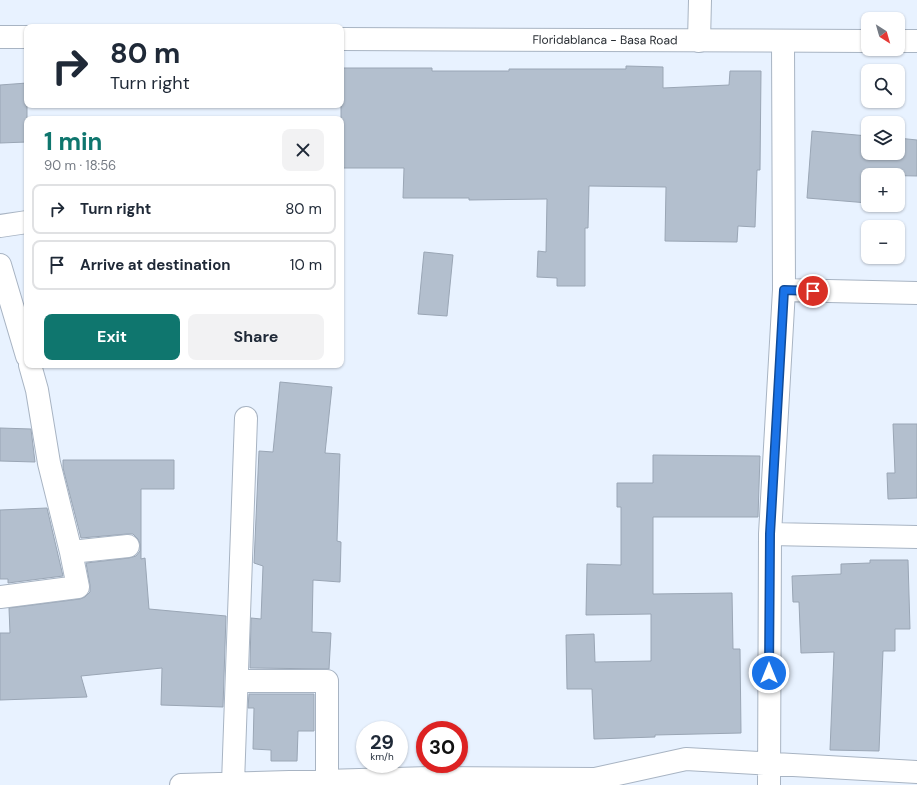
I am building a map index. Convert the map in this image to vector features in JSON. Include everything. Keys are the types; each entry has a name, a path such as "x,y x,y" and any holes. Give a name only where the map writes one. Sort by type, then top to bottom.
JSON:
{"street":[{"path":"699,41 700,0"},
{"path":"0,37 24,37"},
{"name":"Floridablanca - Basa Road","path":"344,39 861,41"},
{"path":"769,775 770,534 784,290 783,41"},
{"path":"905,41 917,41"},
{"path":"0,226 24,222"},
{"path":"0,265 24,346"},
{"path":"784,290 917,293"},
{"path":"0,597 78,587 49,463 37,390 31,368"},
{"path":"233,783 246,418"},
{"path":"770,534 917,537"},
{"path":"71,552 128,546"},
{"path":"237,681 327,681 327,781"},
{"path":"182,785 430,778 471,781 595,779 686,760 769,775 917,772"}],"building":[{"path":"626,66 663,67 663,88 729,85 730,71 761,71 760,170 757,170 755,227 738,226 737,242 665,241 666,187 589,186 588,228 585,228 585,286 557,286 557,278 537,277 538,251 546,252 547,199 469,200 469,198 403,198 404,168 344,168 344,116 341,116 341,108 344,108 344,68 432,68 432,71 509,71 509,69 626,69"},
{"path":"24,83 24,108 27,108 27,116 24,116 24,142 0,143 0,85"},
{"path":"812,131 861,135 861,160 905,160 905,139 917,140 917,176 905,176 905,168 861,168 861,202 807,198"},
{"path":"424,252 453,255 447,316 418,314"},
{"path":"280,382 332,387 325,453 340,454 337,541 341,542 340,582 313,580 312,632 331,633 329,669 250,668 251,618 261,619 263,566 254,563 259,451 273,452"},
{"path":"893,424 917,424 917,498 888,499 887,473 895,473"},
{"path":"0,428 31,429 35,462 0,461"},
{"path":"653,455 760,456 758,517 653,517 653,594 732,593 733,649 740,649 741,733 655,735 655,737 594,739 592,689 567,689 566,635 594,634 595,662 651,661 651,614 586,615 587,564 621,565 621,507 617,507 617,483 653,483"},
{"path":"63,460 174,460 174,489 141,489 141,559 145,558 149,609 226,616 223,707 161,705 162,668 81,676 87,697 0,700 0,633 10,633 9,608 80,599 85,597 90,592 86,563 129,558 136,556 140,551 138,539 133,534 81,538 63,468"},
{"path":"47,508 63,576 8,583 8,579 0,579 0,510"},
{"path":"870,560 908,560 910,629 895,629 895,651 883,651 879,751 830,750 834,652 801,653 799,602 793,602 792,576 841,574 841,564 870,563"},
{"path":"249,694 314,694 314,731 298,731 297,761 271,761 271,750 253,749 254,708 248,708"}],"route":[{"path":"769,673 770,534 784,290 813,291"}]}
